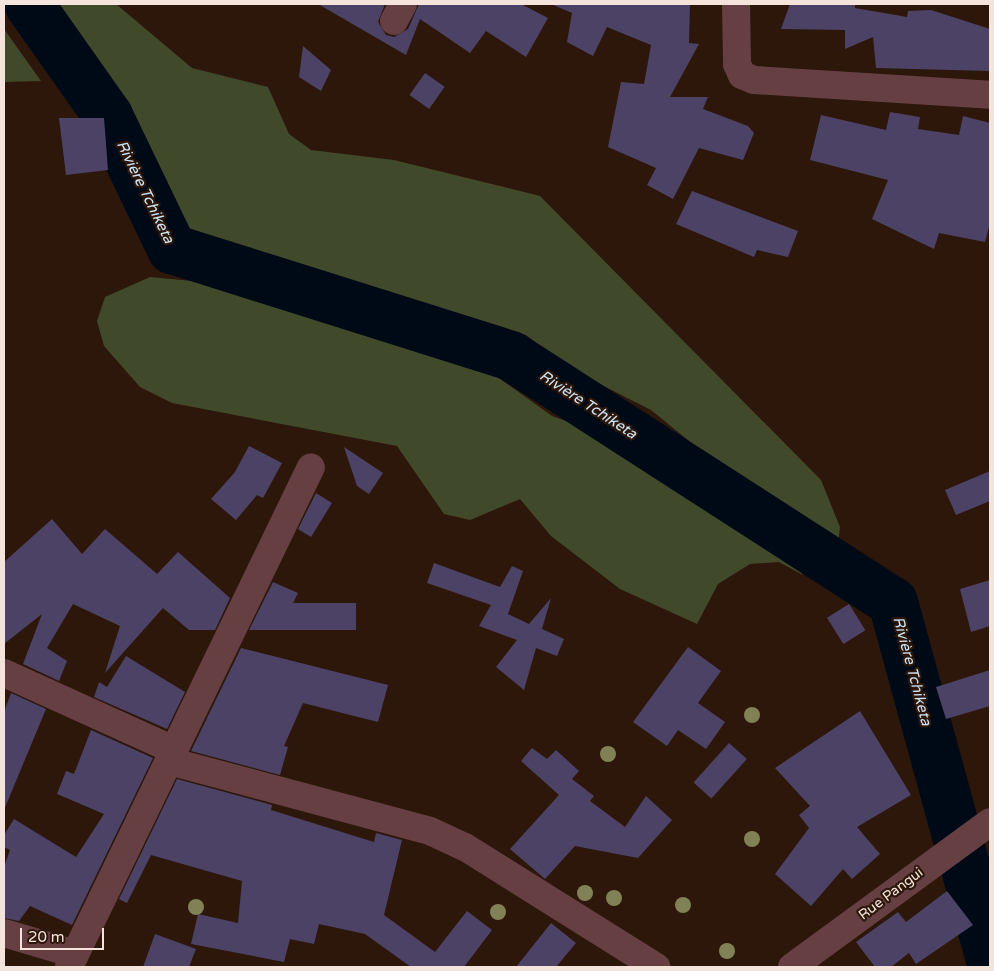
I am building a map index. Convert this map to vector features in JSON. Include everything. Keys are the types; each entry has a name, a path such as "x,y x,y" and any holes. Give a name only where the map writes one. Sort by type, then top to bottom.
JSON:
{"street":[{"path":"736,4 737,64 742,75 754,80 990,95"},
{"path":"4,933 72,960 311,467"},
{"path":"4,673 172,755 430,831 482,857 656,967"},
{"name":"Rue Pangui","path":"792,967 990,822"}],"green space":[{"path":"33,4 116,4 192,68 268,87 289,134 311,150 394,160 540,196 821,480 840,527 838,545 764,502 651,410 568,368 526,335 181,228 94,81 42,29"},
{"path":"4,29 41,81 4,82"},
{"path":"150,277 224,284 475,361 552,416 636,446 787,553 803,575 779,562 750,564 718,584 697,624 620,589 551,536 520,499 470,520 444,514 397,446 172,403 140,387 104,346 97,321 105,297"},
{"path":"990,860 990,932 984,869"}],"building":[{"path":"318,4 385,4 378,22 386,35 394,37 408,29 419,4 521,4 548,18 526,57 486,31 470,53 420,19 406,55"},
{"path":"551,4 690,4 689,43 699,44 670,97 708,97 703,109 748,126 754,133 743,160 699,148 673,199 647,185 656,168 608,147 621,82 644,84 651,45 607,27 593,56 567,42 572,13"},
{"path":"790,4 855,4 855,8 907,17 908,11 931,10 990,29 990,71 876,68 873,37 845,49 845,30 781,29"},
{"path":"303,46 331,70 321,91 299,77"},
{"path":"425,73 445,87 429,109 410,95"},
{"path":"890,112 920,117 918,129 959,135 963,116 990,123 990,223 985,242 939,233 934,249 872,219 888,180 810,160 821,115 886,130"},
{"path":"59,118 104,118 108,170 66,175"},
{"path":"692,191 798,231 788,257 757,250 754,257 676,224"},
{"path":"249,446 282,463 263,498 257,495 236,520 211,499 235,472"},
{"path":"344,447 383,473 369,494 357,486"},
{"path":"990,471 990,501 956,515 945,490"},
{"path":"316,493 332,503 311,537 298,529"},
{"path":"52,519 82,554 105,529 157,574 178,552 230,598 215,630 189,630 163,608 105,673 120,626 73,604 47,648 67,661 59,681 23,664 42,614 4,644 4,562"},
{"path":"434,563 500,587 512,566 523,571 508,614 529,624 551,598 542,629 564,639 557,656 536,648 524,690 496,667 517,640 479,626 491,605 427,583"},
{"path":"990,580 990,626 971,632 960,589"},
{"path":"273,582 298,593 293,603 356,603 356,630 249,630"},
{"path":"849,604 865,630 843,644 827,618"},
{"path":"688,647 721,671 698,703 725,722 706,749 678,730 667,746 633,722"},
{"path":"241,648 388,685 378,722 303,703 284,746 288,747 280,775 191,751"},
{"path":"126,656 185,692 167,729 94,697 99,682 107,687"},
{"path":"990,670 990,706 946,719 936,687"},
{"path":"11,693 46,709 4,810 4,712"},
{"path":"860,711 911,795 857,827 880,854 852,879 843,869 811,906 775,874 809,828 799,815 810,806 775,768"},
{"path":"91,730 153,758 72,925 30,906 19,921 4,918 4,867 10,850 4,847 4,835 14,819 76,857 104,814 57,794 66,771 74,774"},
{"path":"729,743 747,759 711,798 694,782"},
{"path":"532,748 547,759 556,750 579,771 572,779 594,796 590,801 625,827 646,796 672,820 638,858 575,846 545,879 510,849 559,795 521,761"},
{"path":"177,779 272,805 271,810 374,842 376,833 402,840 384,915 435,952 467,911 492,930 464,967 411,967 365,934 319,924 314,944 290,939 284,962 191,944 198,914 238,923 242,881 151,855 127,903 119,899"},
{"path":"947,891 973,925 916,964 909,953 891,967 875,967 856,942 898,912 906,922"},
{"path":"551,923 576,943 556,967 516,967"},
{"path":"155,934 196,949 189,967 143,967"}],"waterway":[{"name":"Rivière Tchiketa","path":"29,4 108,116 172,249 511,356 893,602 990,957"}]}
